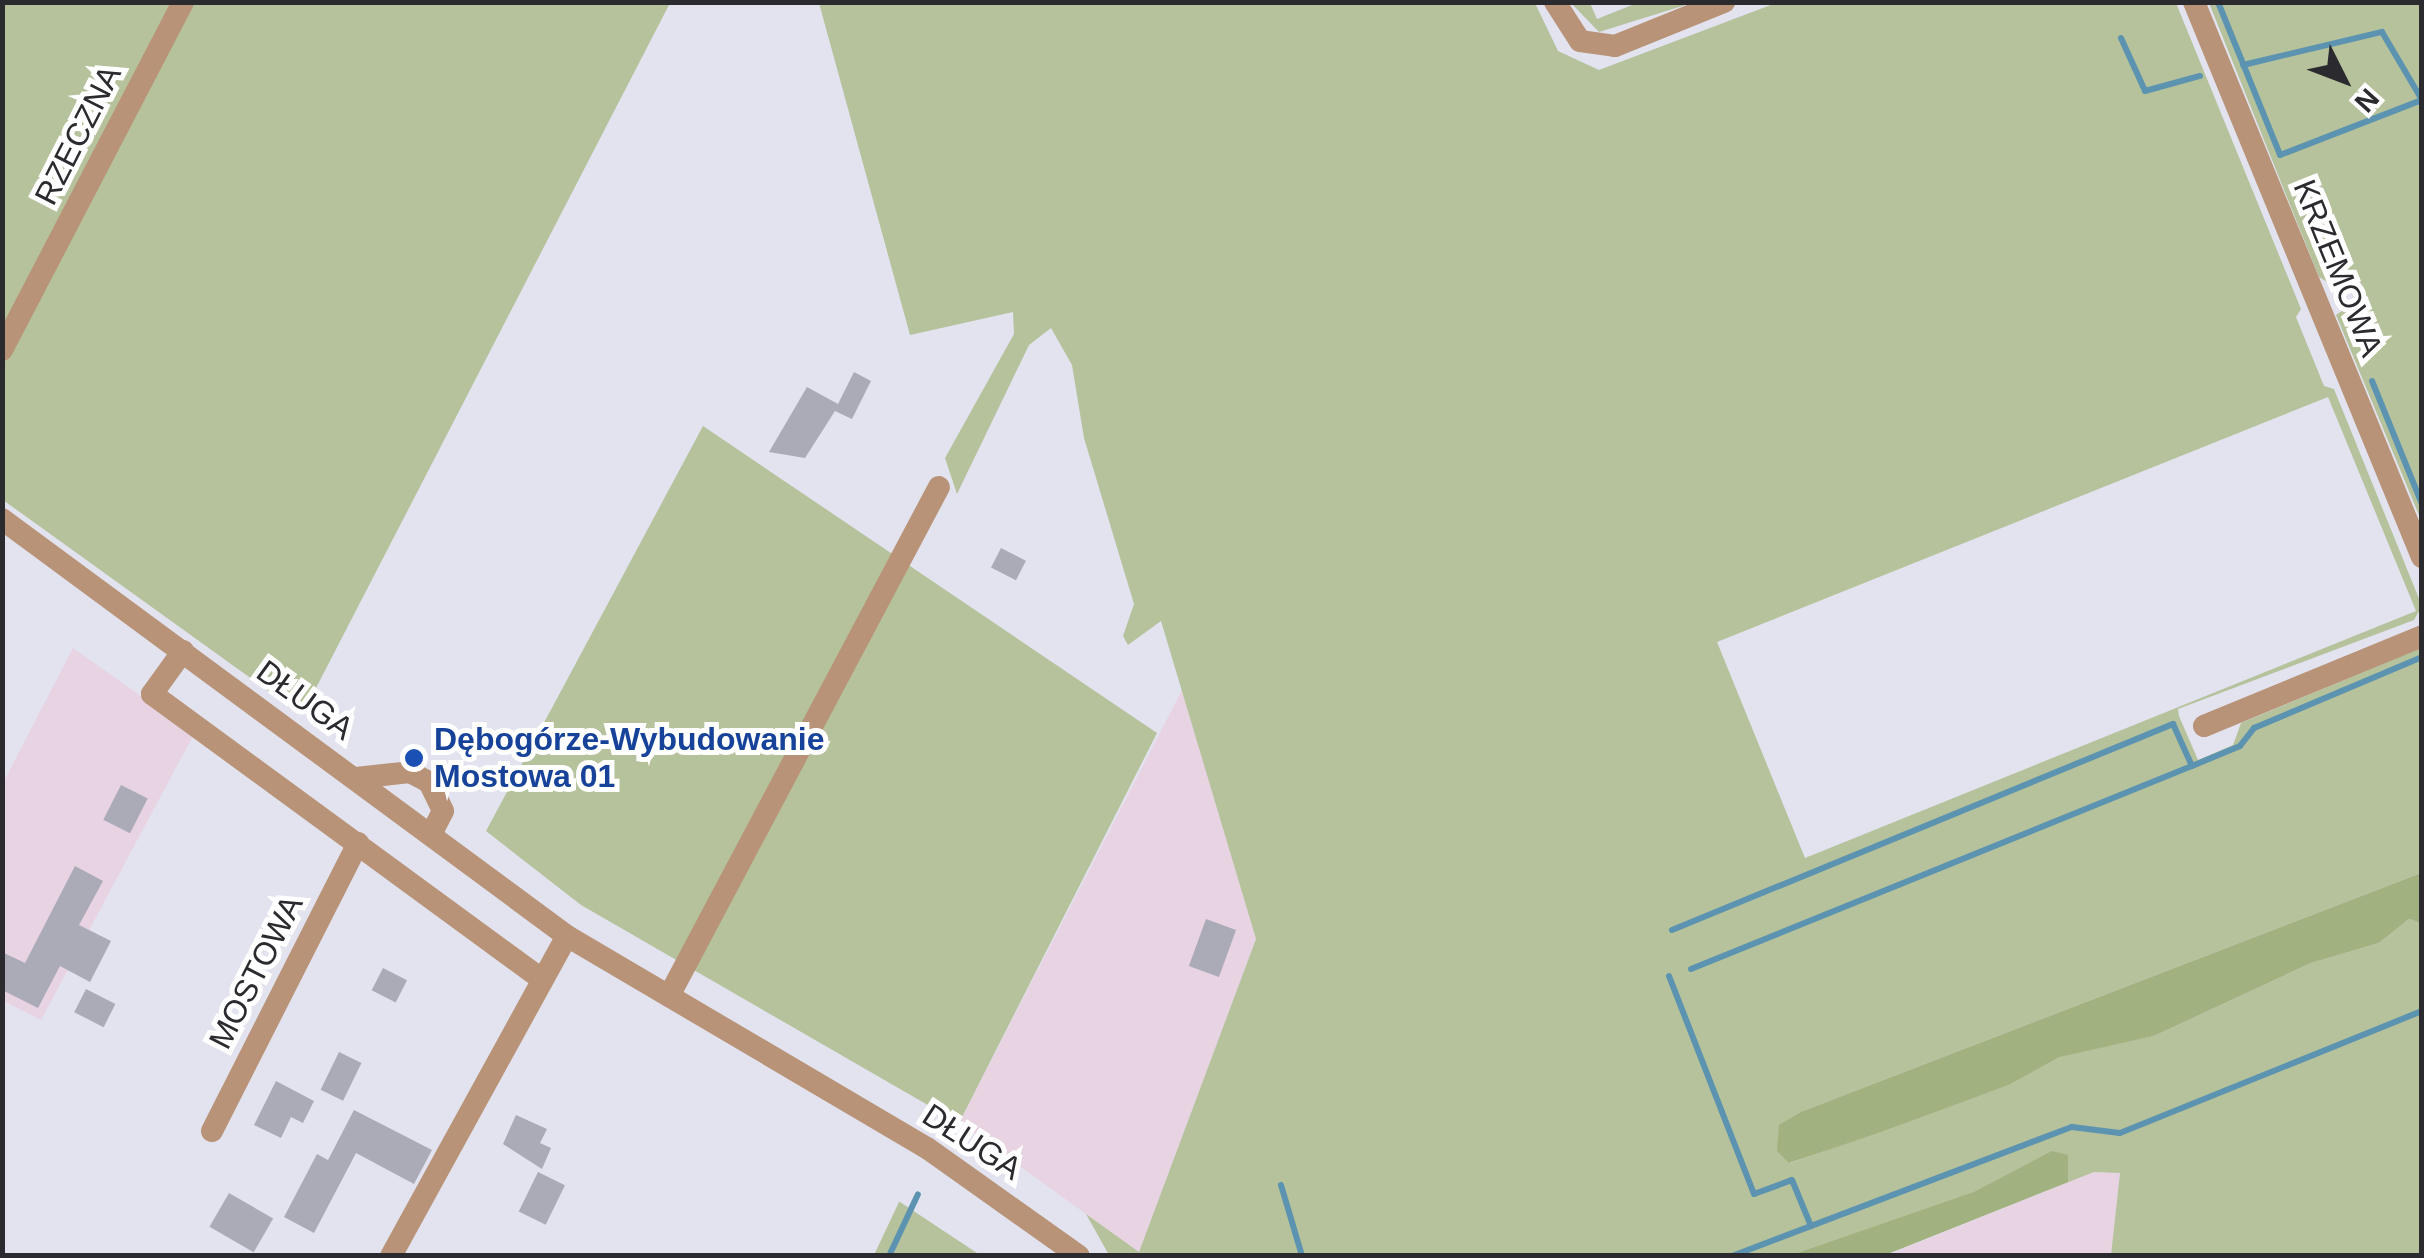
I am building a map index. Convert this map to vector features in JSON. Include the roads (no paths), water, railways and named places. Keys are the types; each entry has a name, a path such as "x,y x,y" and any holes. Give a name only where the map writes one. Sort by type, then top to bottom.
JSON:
{"street":[{"name":"RZECZNA","path":"2,350 183,2"},
{"path":"1555,2 1580,42 1615,46 1724,2"},
{"name":"KRZEMOWA","path":"2194,2 2422,557"},
{"path":"669,996 939,487"},
{"name":"DŁUGA","path":"2,519 433,831 568,936 928,1148 1079,1256"},
{"path":"2204,726 2422,636"},
{"path":"182,652 152,694 543,980"},
{"path":"356,778 410,772 430,782 444,811 433,831"},
{"name":"MOSTOWA","path":"212,1131 358,843"},
{"path":"391,1256 568,936"}],"waterway":[{"path":"2218,2 2280,155 2419,101"},
{"path":"2243,65 2382,32 2422,100"},
{"path":"2121,38 2145,91 2200,76"},
{"path":"2372,381 2422,504"},
{"path":"1672,930 2173,724 2192,766 2240,746 2254,728 2420,658"},
{"path":"1691,969 2192,766"},
{"path":"1669,976 1754,1194 1792,1180 1811,1226"},
{"path":"1732,1256 2072,1127 2120,1133 2422,1011"},
{"path":"1281,1185 1302,1256"},
{"path":"889,1256 918,1194"}],"place":[{"name":"Dębogórze-Wybudowanie Mostowa 01","path":"414,758"}]}
